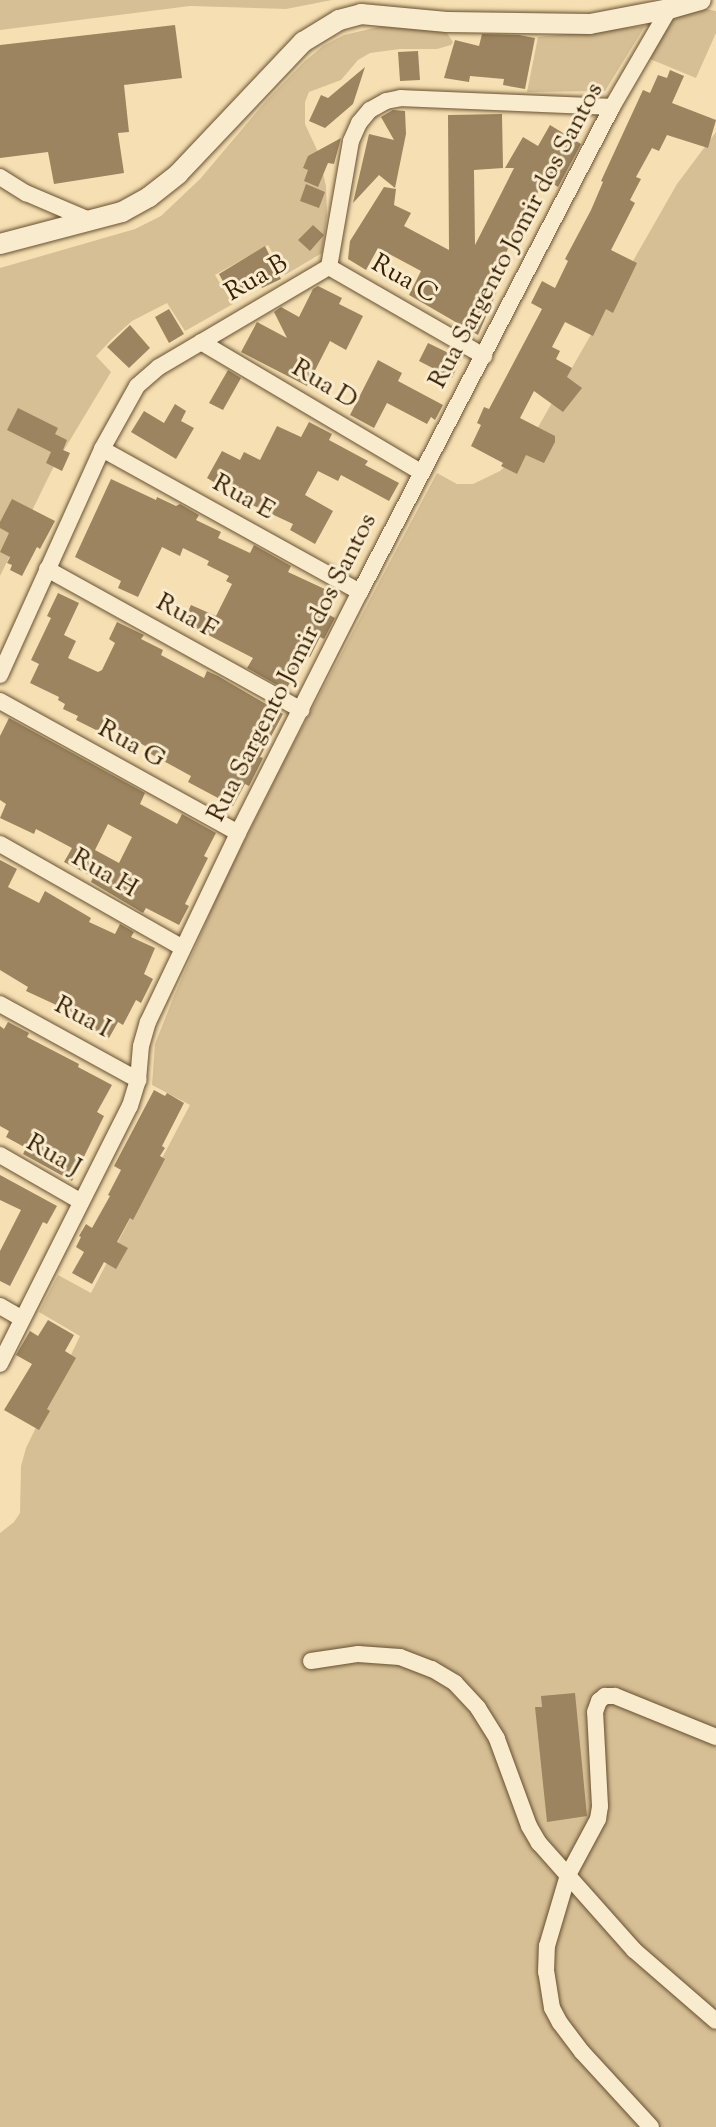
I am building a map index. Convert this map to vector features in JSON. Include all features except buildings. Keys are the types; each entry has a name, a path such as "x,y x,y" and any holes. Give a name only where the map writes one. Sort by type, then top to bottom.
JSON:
{"street":[{"path":"0,244 122,212 166,185 291,53 316,32 339,20 369,15 447,22 571,25 607,21 669,9 698,0"},
{"name":"Rua Sargento Jomir dos Santos","path":"0,1365 21,1318 130,1106 138,1080 144,1033 237,833 421,472 484,356 612,107 669,9"},
{"name":"Rua B","path":"0,675 102,449 137,386 159,368 329,267 351,141 359,123 378,105 401,98 612,107"},
{"path":"0,177 26,192 89,220"},
{"name":"Rua C","path":"329,267 484,356"},
{"name":"Rua D","path":"201,342 421,472"},
{"name":"Rua E","path":"102,449 360,591"},
{"name":"Rua F","path":"47,569 301,710"},
{"name":"Rua G","path":"0,701 237,833"},
{"name":"Rua H","path":"0,844 183,948"},
{"name":"Rua I","path":"0,1004 138,1080"},
{"name":"Rua J","path":"0,1155 80,1201"},
{"path":"0,1306 21,1318"},
{"path":"311,1661 358,1654 400,1657 432,1669 455,1683 478,1708 497,1739 529,1826 553,1859 634,1950 716,2021"},
{"path":"651,2127 582,2052 552,2008 546,1972 547,1946 568,1875 593,1831 599,1813 595,1712 599,1701 605,1696 615,1696 716,1737"}],"shaded area":[{"path":"0,0 332,0 286,9 190,6 0,30"},
{"path":"701,8 716,11 716,33 696,78 650,59 666,25 683,13"},
{"path":"387,25 445,30 453,42 451,45 437,49 400,49 370,53 358,60 341,80 309,92 305,102 305,124 318,152 326,186 327,216 322,253 285,275 268,245 215,275 233,304 185,331 167,303 132,321 113,338 96,356 111,372 52,470 0,576 0,268 135,229 161,216 200,179 266,101 305,61 323,46 344,35"},
{"path":"645,26 605,91 527,92 538,37"},
{"path":"716,132 716,2127 0,2127 0,1533 14,1522 20,1513 21,1466 26,1448 80,1336 39,1312 58,1275 91,1293 190,1105 152,1085 155,1044 222,886 285,760 437,473 457,484 473,484 500,471 529,443 677,184"}]}
